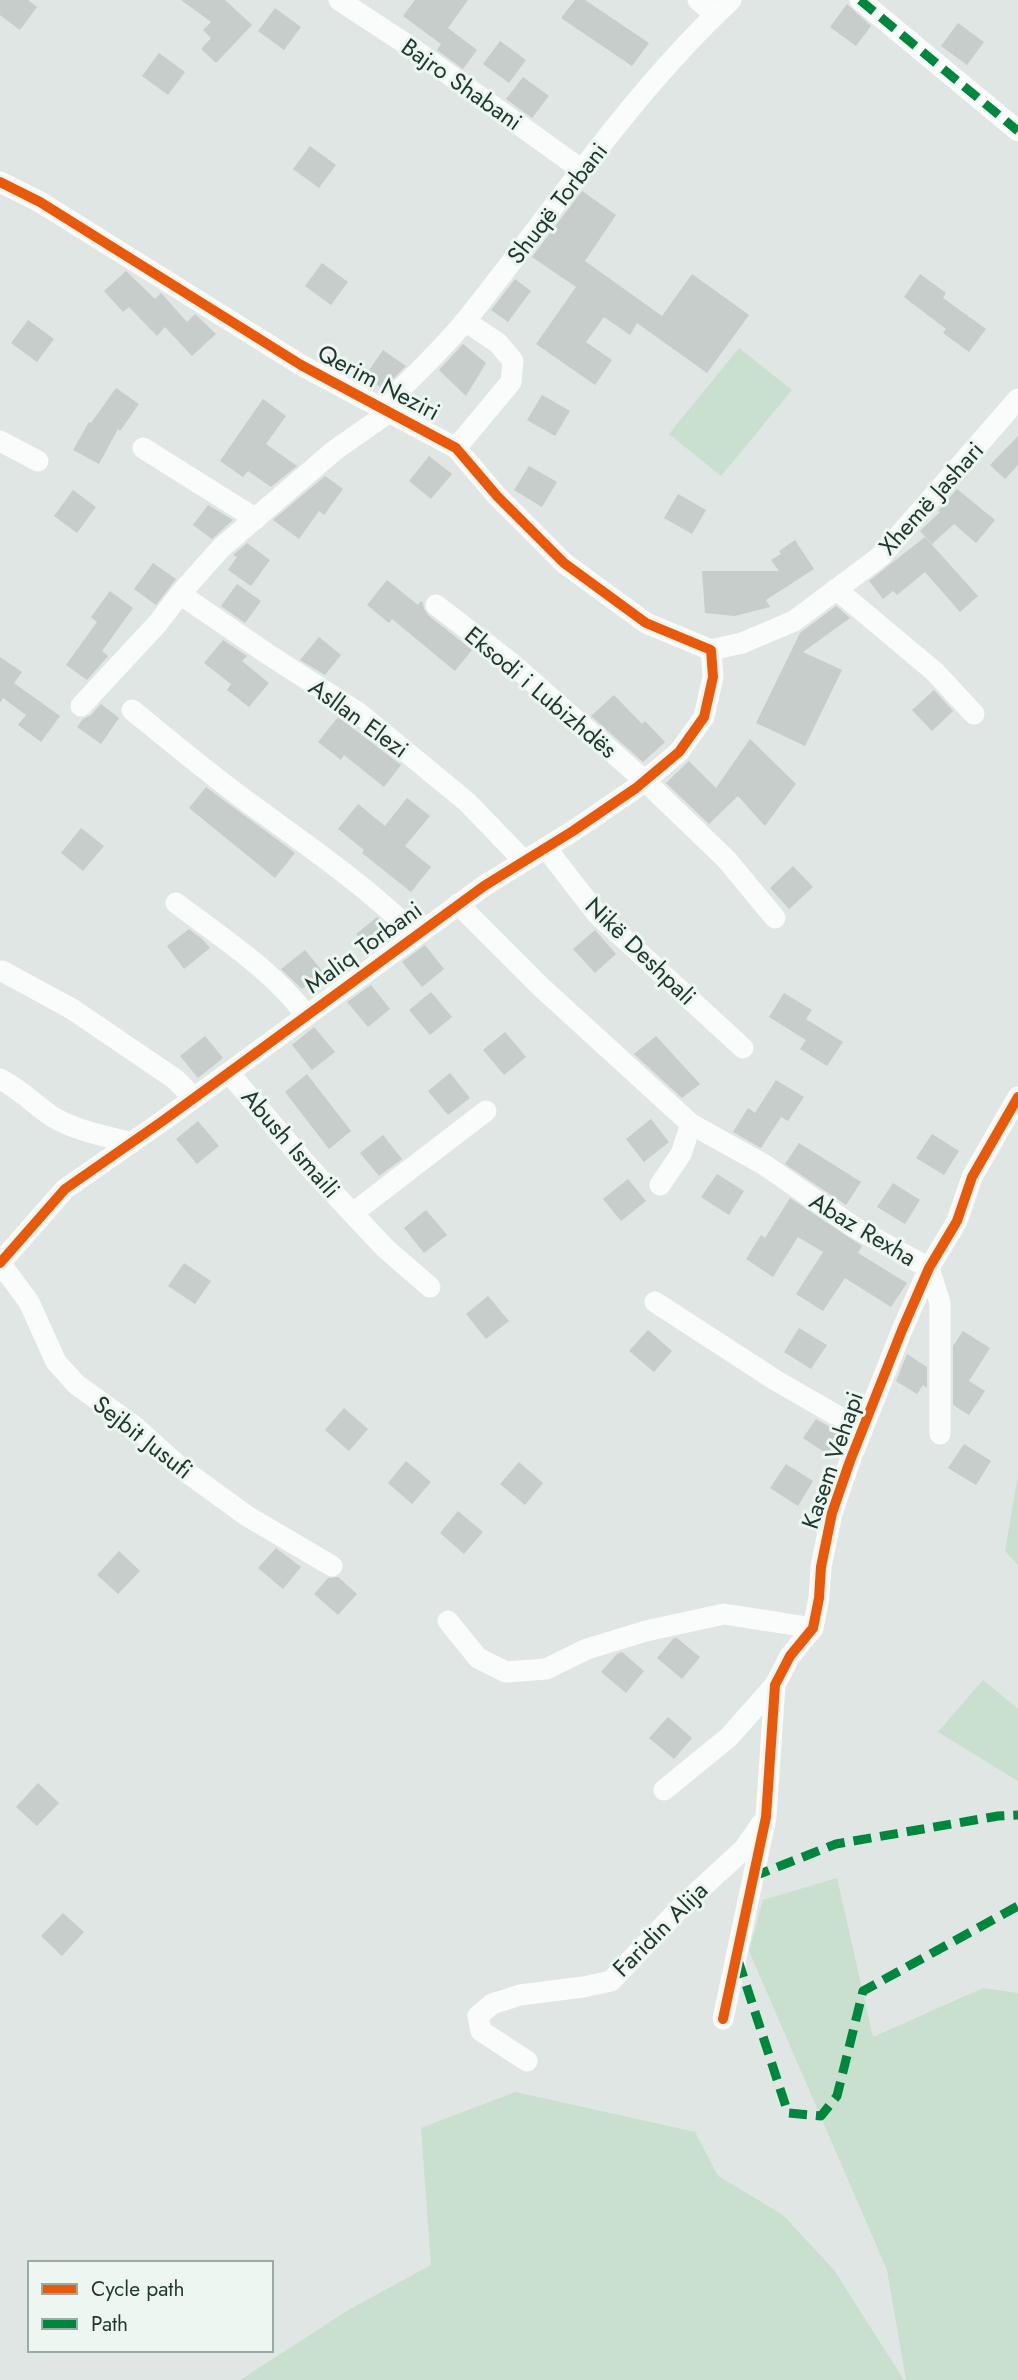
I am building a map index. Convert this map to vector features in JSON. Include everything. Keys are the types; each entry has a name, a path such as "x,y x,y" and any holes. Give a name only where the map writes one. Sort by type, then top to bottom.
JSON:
{"street":[{"name":"Bajro Shabani","path":"339,0 412,48 582,170"},
{"path":"698,0 715,15"},
{"name":"Shuqë Torbani","path":"387,409 465,321 582,170 693,35 731,0"},
{"path":"860,0 1018,131"},
{"name":"Qerim Neziri","path":"0,182 40,202 302,365 456,448 497,496 564,564 646,623 711,650"},
{"path":"456,448 511,382 513,361 498,343 465,321"},
{"name":"Xhemë Jashari","path":"711,650 742,643 794,621 881,556 1018,399"},
{"path":"81,706 158,623 221,548 387,409"},
{"path":"0,441 38,461"},
{"path":"143,448 256,519"},
{"path":"836,589 935,672 974,715"},
{"name":"Asllan Elezi","path":"180,594 359,713 467,802 524,861"},
{"name":"Eksodi i Lubizhdës","path":"436,605 510,662 645,780"},
{"name":"Maliq Torbani","path":"0,1263 65,1189 229,1073 458,904 645,780 679,752 704,717 713,677 711,650"},
{"path":"132,710 242,798 351,877 416,935"},
{"path":"645,780 727,860 775,918"},
{"name":"Nikë Deshpali","path":"546,848 597,914 743,1048"},
{"name":"Maliq Torbani","path":"176,903 249,957 287,991 306,1016"},
{"name":"Abaz Rexha","path":"458,904 541,987 691,1124 763,1164 854,1227 929,1268 940,1303 940,1434"},
{"path":"2,971 72,1009 175,1079 194,1098"},
{"name":"Abush Ismaili","path":"229,1073 309,1167 385,1248 430,1287"},
{"path":"0,1079 15,1087 54,1118 131,1143"},
{"name":"Kasem Vehapi","path":"723,2019 766,1817 775,1685 790,1656 813,1628 832,1513 862,1430 929,1268 957,1221 972,1177 1018,1097"},
{"name":"Abush Ismaili","path":"353,1213 486,1111"},
{"path":"660,1185 681,1154 691,1124"},
{"name":"Sejbit Jusufi","path":"0,1263 29,1303 56,1362 77,1385 133,1425 181,1468 247,1516 332,1566"},
{"name":"Kasem Vehapi","path":"655,1302 775,1380 862,1430"},
{"path":"448,1621 478,1658 506,1672 546,1669 587,1650 646,1631 724,1614 813,1628"},
{"path":"664,1790 729,1737 775,1685"},
{"name":"Faridin Alija","path":"527,2061 481,2031 478,2016 492,2004 520,1995 583,1987 611,1980 683,1905 744,1849 766,1817"}],"green space":[{"path":"739,348 792,390 721,476 669,434"},
{"path":"1018,1476 1018,1565 1005,1551"},
{"path":"983,1680 1018,1709 1018,1781 938,1732"},
{"path":"837,1878 873,2037 983,1988 1018,1993 1018,2380 906,2380 887,2270 749,1951 763,1900"},
{"path":"515,2092 695,2132 718,2176 783,2215 834,2270 904,2380 240,2380 350,2309 431,2265 421,2128"}],"building":[{"path":"0,0 28,0 37,7 20,30 0,15"},
{"path":"181,0 225,0 252,25 216,63 201,49 211,38 203,30 211,22"},
{"path":"415,0 468,0 448,28 477,50 463,69 437,50 441,44 403,16"},
{"path":"575,0 585,0 649,43 632,66 561,18"},
{"path":"847,4 871,26 856,46 830,27"},
{"path":"275,8 301,27 284,50 258,31"},
{"path":"958,23 984,42 967,65 941,46"},
{"path":"500,41 526,60 509,83 483,64"},
{"path":"159,53 185,72 168,95 142,76"},
{"path":"523,77 549,96 532,118 506,99"},
{"path":"310,146 336,165 319,188 293,169"},
{"path":"582,191 616,215 585,261 662,316 692,274 749,315 707,373 637,323 630,335 604,317 586,342 612,360 595,385 536,344 576,287 532,257"},
{"path":"322,263 348,282 331,305 305,286"},
{"path":"126,271 155,299 161,293 187,322 195,314 216,334 192,356 165,327 157,336 129,307 123,312 104,291"},
{"path":"920,274 946,293 943,298 986,329 969,352 943,333 946,329 904,297"},
{"path":"515,279 531,291 508,322 491,310"},
{"path":"28,320 54,339 37,362 11,343"},
{"path":"463,344 486,363 466,396 439,370"},
{"path":"383,350 406,366 383,389 365,376"},
{"path":"116,388 139,404 120,431 118,429 99,464 73,450 89,422 91,423"},
{"path":"542,395 570,411 555,436 527,420"},
{"path":"263,399 286,416 266,444 297,466 271,487 248,471 243,477 220,461"},
{"path":"1018,436 1018,465 1005,479 990,465"},
{"path":"429,456 452,474 431,499 409,481"},
{"path":"529,466 557,482 542,507 514,490"},
{"path":"325,476 343,489 324,515 319,511 299,539 273,520"},
{"path":"957,489 995,520 976,543 954,524 932,544 920,531 940,512 938,511"},
{"path":"73,490 96,507 77,533 54,516"},
{"path":"678,494 706,510 692,534 664,518"},
{"path":"208,505 233,520 212,539 193,525"},
{"path":"925,537 978,596 960,612 925,572 897,595 893,591 883,599 869,581"},
{"path":"795,540 814,569 766,600 770,607 735,616 705,613 702,571 779,571 771,560"},
{"path":"247,543 270,560 251,586 228,570 237,557 233,555"},
{"path":"153,563 176,579 156,605 134,589"},
{"path":"387,580 418,605 421,601 428,615 472,650 455,671 392,619 389,623 367,605"},
{"path":"237,584 261,601 245,623 221,606"},
{"path":"110,591 133,608 102,651 108,656 87,680 66,665 97,622 91,617"},
{"path":"836,606 850,618 803,652 842,670 805,746 756,723 800,633"},
{"path":"319,637 341,655 325,675 300,660"},
{"path":"223,640 247,656 242,661 269,683 249,707 227,690 231,684 204,663"},
{"path":"0,657 22,672 14,683 60,716 41,742 18,725 26,715 3,698 0,703"},
{"path":"934,690 953,711 932,731 912,710"},
{"path":"614,695 642,724 645,721 665,742 643,762 591,716"},
{"path":"101,704 119,718 101,744 77,727"},
{"path":"338,717 401,765 384,787 344,755 341,760 318,742"},
{"path":"750,739 796,784 765,826 738,796 709,824 666,783 689,761 716,788"},
{"path":"206,787 295,853 275,878 189,808"},
{"path":"407,798 430,816 405,846 431,867 411,892 362,853 364,850 338,829 358,804 385,826"},
{"path":"81,828 104,846 83,871 61,853"},
{"path":"793,866 813,887 789,909 770,888"},
{"path":"377,917 396,934 371,952 356,934"},
{"path":"189,929 210,948 184,969 167,946"},
{"path":"595,930 616,954 595,973 573,949"},
{"path":"425,945 444,969 422,987 402,962"},
{"path":"305,950 323,972 302,989 281,969"},
{"path":"371,985 390,1009 368,1027 347,1002"},
{"path":"431,992 452,1017 430,1035 409,1010"},
{"path":"784,993 812,1010 806,1019 843,1042 827,1066 800,1049 806,1040 769,1017"},
{"path":"314,1027 335,1052 312,1070 292,1045"},
{"path":"505,1032 526,1057 504,1075 483,1050"},
{"path":"205,1036 223,1058 198,1078 180,1056"},
{"path":"656,1036 700,1084 682,1098 634,1054"},
{"path":"450,1073 470,1098 448,1115 428,1091"},
{"path":"307,1074 351,1131 329,1149 285,1092"},
{"path":"776,1080 804,1097 788,1121 781,1117 761,1148 733,1132 748,1108 755,1113"},
{"path":"651,1119 669,1142 644,1162 626,1139"},
{"path":"198,1121 219,1146 197,1164 176,1139"},
{"path":"932,1134 959,1151 944,1175 916,1158"},
{"path":"383,1135 402,1159 379,1176 360,1153"},
{"path":"799,1143 861,1182 846,1205 785,1164"},
{"path":"717,1174 744,1191 729,1215 701,1197"},
{"path":"628,1179 646,1201 621,1221 603,1199"},
{"path":"893,1183 920,1200 905,1224 877,1207"},
{"path":"790,1198 862,1246 858,1253 907,1283 891,1307 845,1278 823,1311 796,1294 823,1252 798,1237 773,1277 746,1259 761,1235 765,1238"},
{"path":"426,1210 447,1235 424,1253 404,1228"},
{"path":"184,1263 211,1281 195,1304 168,1286"},
{"path":"488,1296 509,1321 486,1339 466,1314"},
{"path":"799,1328 827,1345 811,1369 784,1352"},
{"path":"648,1330 672,1351 654,1372 629,1351"},
{"path":"963,1331 990,1348 969,1381 985,1391 969,1415 953,1405 953,1346"},
{"path":"907,1354 927,1367 927,1388 923,1385 917,1394 896,1381"},
{"path":"344,1408 368,1429 349,1451 325,1430"},
{"path":"816,1419 844,1435 830,1456 803,1438"},
{"path":"964,1444 991,1461 976,1485 948,1468"},
{"path":"406,1461 431,1482 412,1504 388,1483"},
{"path":"519,1462 543,1483 525,1505 500,1484"},
{"path":"786,1464 813,1481 798,1506 770,1488"},
{"path":"458,1511 483,1532 464,1554 440,1533"},
{"path":"276,1548 301,1567 283,1589 258,1568"},
{"path":"119,1551 140,1571 118,1594 97,1575"},
{"path":"338,1577 357,1594 338,1615 314,1594 328,1578"},
{"path":"674,1638 700,1657 682,1679 657,1658"},
{"path":"622,1652 644,1671 626,1693 601,1672"},
{"path":"668,1717 692,1738 674,1759 649,1738"},
{"path":"38,1783 59,1803 37,1826 16,1807"},
{"path":"63,1913 84,1932 62,1956 41,1936"}],"marked path":[{"path":"860,0 1018,131"},
{"path":"752,1877 836,1844 998,1816 1018,1815"},
{"path":"738,1960 788,2113 821,2116 837,2096 863,1991 1018,1906"}],"cycle path":[{"path":"0,182 40,202 301,365 456,448 497,496 564,563 646,623 711,650 713,677 704,717 679,752 636,788 484,886 164,1120 65,1189 0,1263"},
{"path":"723,2019 766,1817 775,1685 790,1656 813,1628 832,1513 902,1330 929,1268 957,1221 972,1177 1018,1097"}]}
